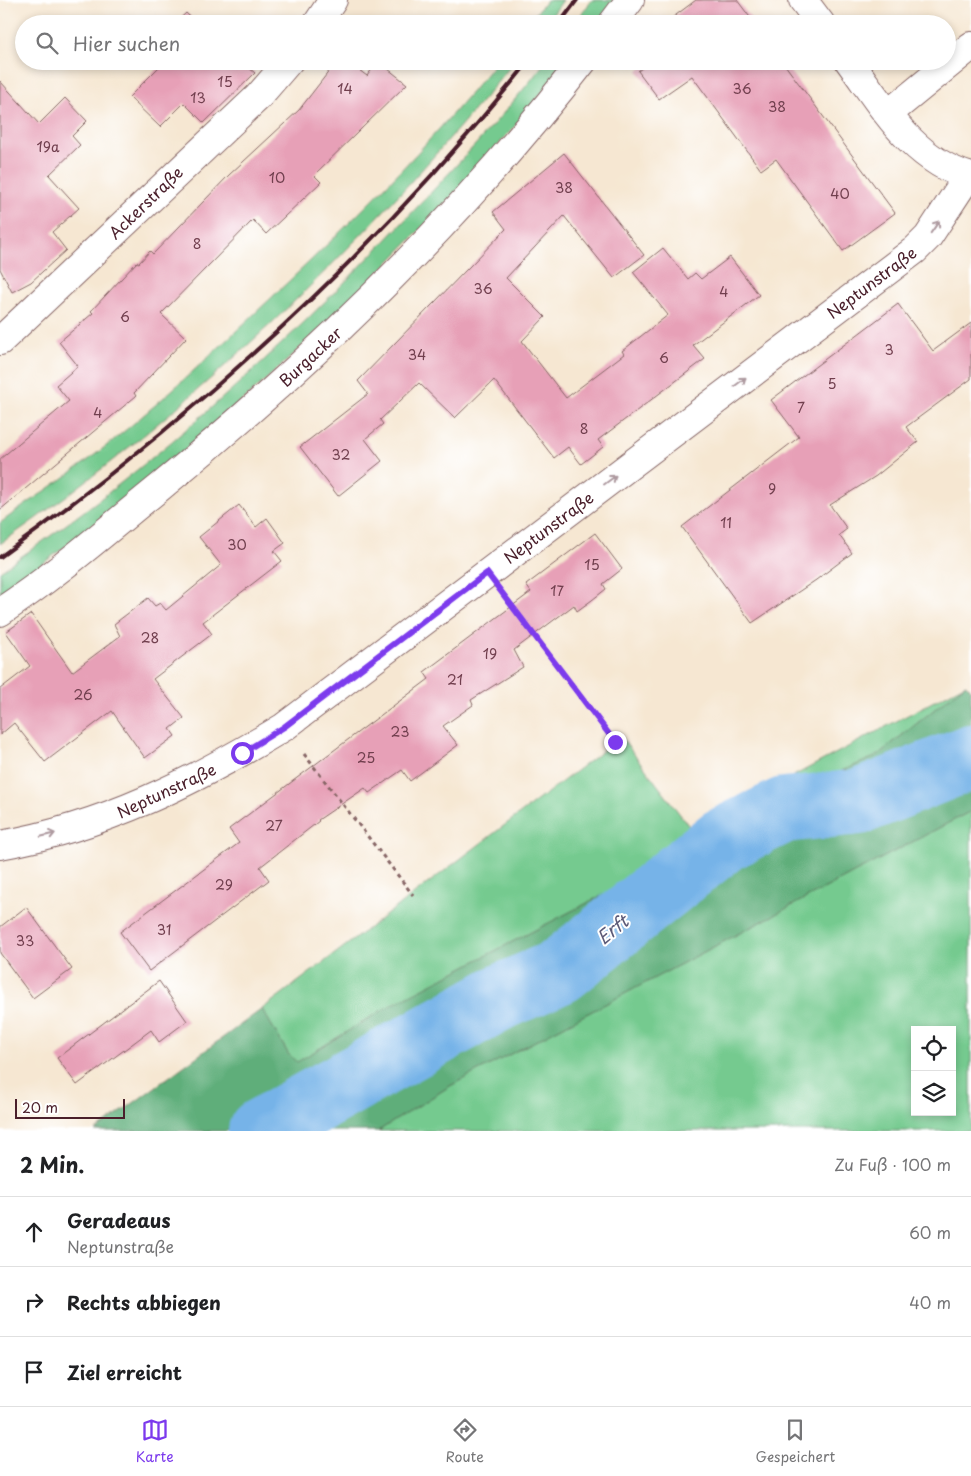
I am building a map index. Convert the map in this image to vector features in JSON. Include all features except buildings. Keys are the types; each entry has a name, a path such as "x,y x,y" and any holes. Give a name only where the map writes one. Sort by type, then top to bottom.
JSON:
{"street":[{"path":"322,15 333,0"},
{"path":"619,15 630,0"},
{"path":"803,0 814,15"},
{"path":"956,58 971,46"},
{"name":"Ackerstraße","path":"0,341 240,114 281,70"},
{"name":"Burgacker","path":"0,612 59,569 212,445 362,308 414,257 511,149 576,70"},
{"path":"856,70 902,134 920,151 938,163 970,176"},
{"path":"888,114 942,70"},
{"name":"Neptunstraße","path":"0,845 52,835 135,806 206,773 284,727 915,250 928,237 970,176"}],"path":[{"path":"487,573 615,742"},
{"path":"284,727 413,895"}],"green space":[{"path":"547,0 563,0 552,15 534,15"},
{"path":"592,0 615,0 604,15 581,15"},
{"path":"490,70 507,70 458,129 399,194 338,258 274,320 209,380 141,438 0,544 0,523 108,445 202,363 330,242 388,184"},
{"path":"539,70 560,70 495,149 439,210 321,329 197,441 67,545 0,595 0,571 55,533 109,492 212,407 262,362 311,316 405,220 513,102"},
{"path":"966,684 875,757 787,794 643,874 391,1005 296,1063 289,1055 262,1009 621,737 692,830"},
{"path":"966,684 971,689 971,811 450,1086 378,1131 95,1131 262,1009 289,1055 297,1062 391,1005 643,874 787,794 875,757"},
{"path":"971,811 971,1131 378,1131 450,1086"}],"waterway":[{"name":"Erft","path":"261,1131 497,999 560,971 723,840 784,810 859,802 971,757"}],"railway":[{"path":"566,15 577,0"},
{"path":"0,557 144,447 214,388 281,327 347,264 410,199 471,131 522,70"}],"route":[{"path":"242,753 284,727 487,573 615,742"}]}
